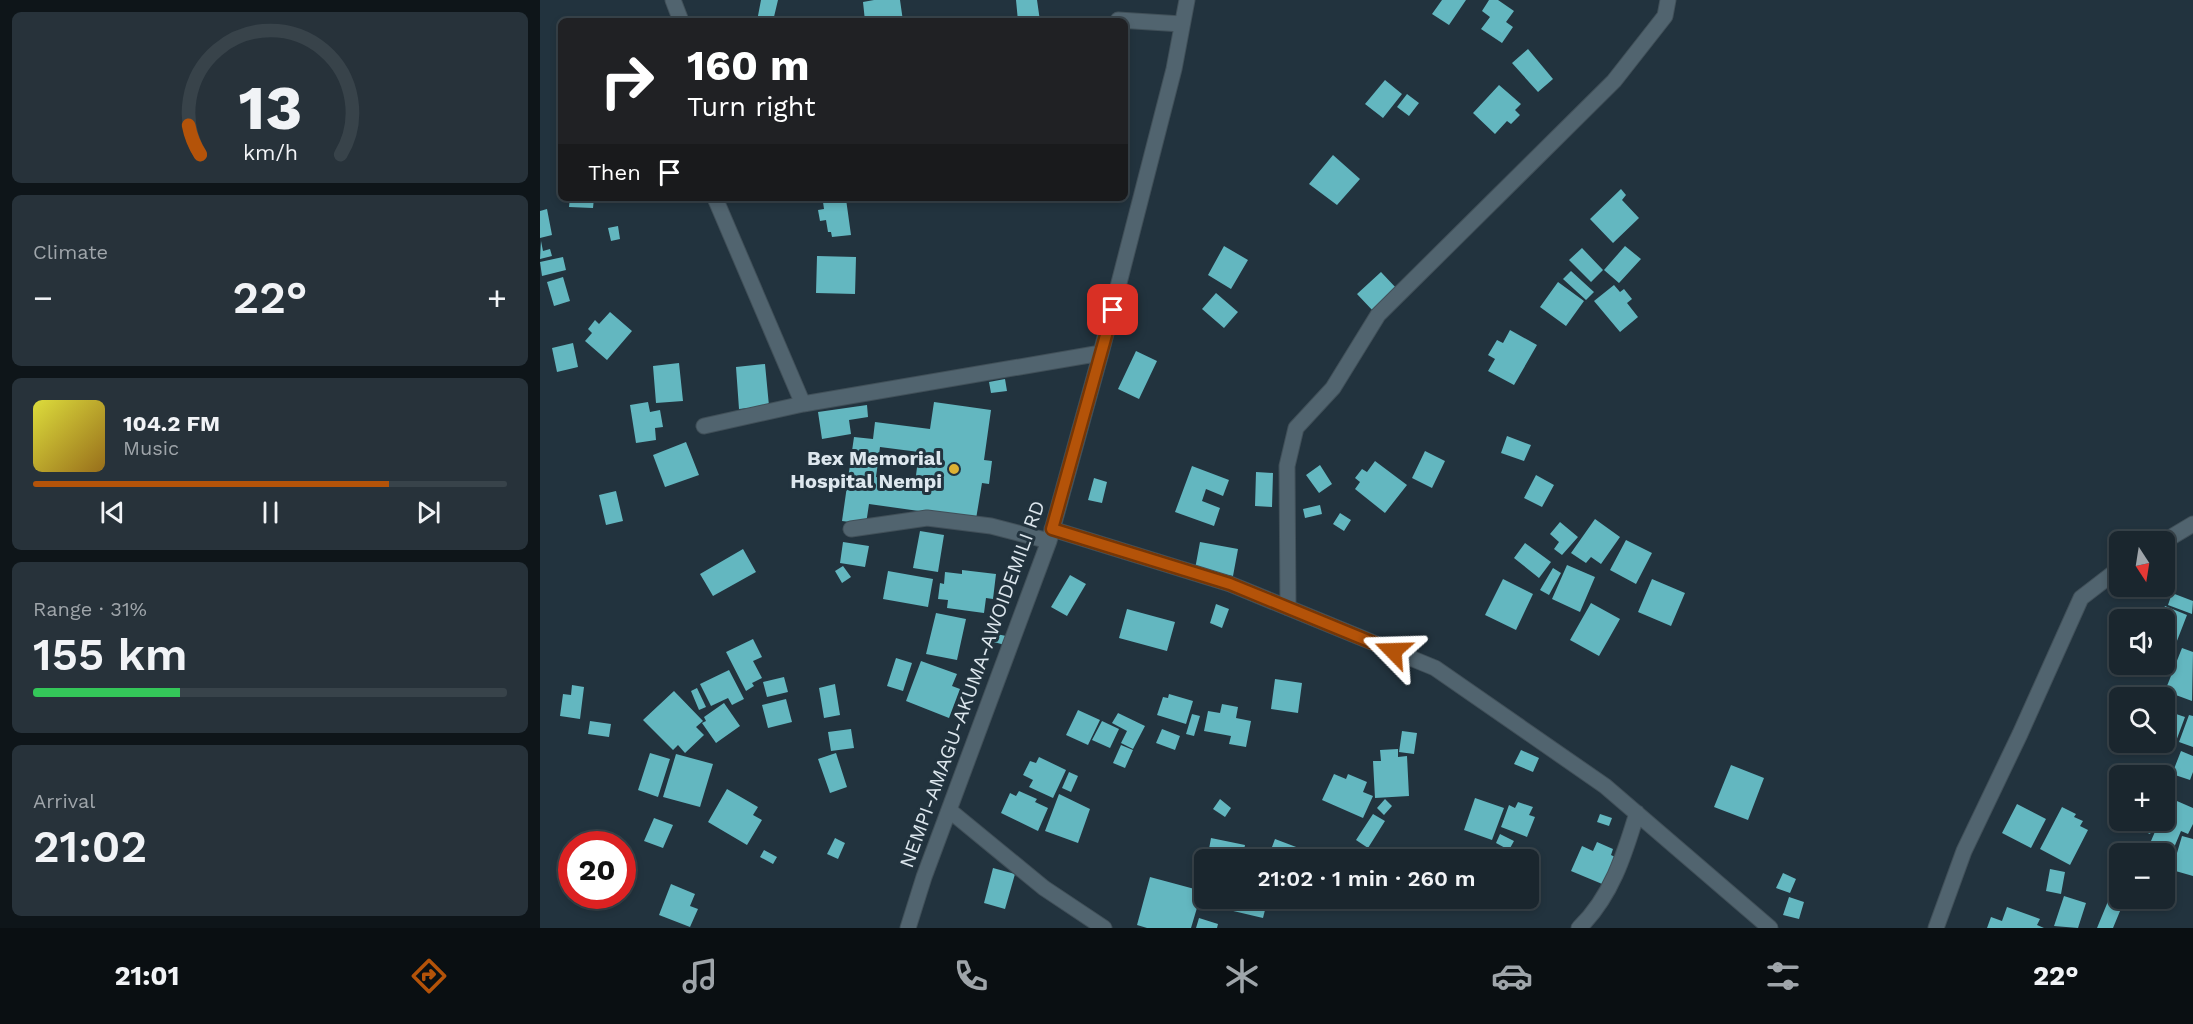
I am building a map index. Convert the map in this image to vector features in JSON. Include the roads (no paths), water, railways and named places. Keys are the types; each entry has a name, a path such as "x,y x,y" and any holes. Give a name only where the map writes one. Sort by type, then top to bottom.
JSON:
{"street":[{"path":"673,0 680,18"},
{"name":"NEMPI-AMAGU-AKUMA-AWOIDEMILI RD","path":"908,928 949,810 1051,535 1101,353 1174,69 1187,0"},
{"path":"1287,608 1287,466 1296,428 1333,388 1378,315 1614,81 1665,16 1668,0"},
{"path":"1128,21 1182,24"},
{"path":"716,201 803,404"},
{"path":"704,426 803,404 1101,353"},
{"path":"851,529 927,518 1051,535 1230,584 1435,668 1605,786 1770,928"},
{"path":"2175,535 2193,524"},
{"path":"1936,928 1964,851 2081,598 2109,576"},
{"path":"949,810 1044,888 1104,928"},
{"path":"1579,928 1598,910 1623,860 1636,813"}],"place":[{"name":"Bex Memorial Hospital Nempi","path":"954,469"}]}
